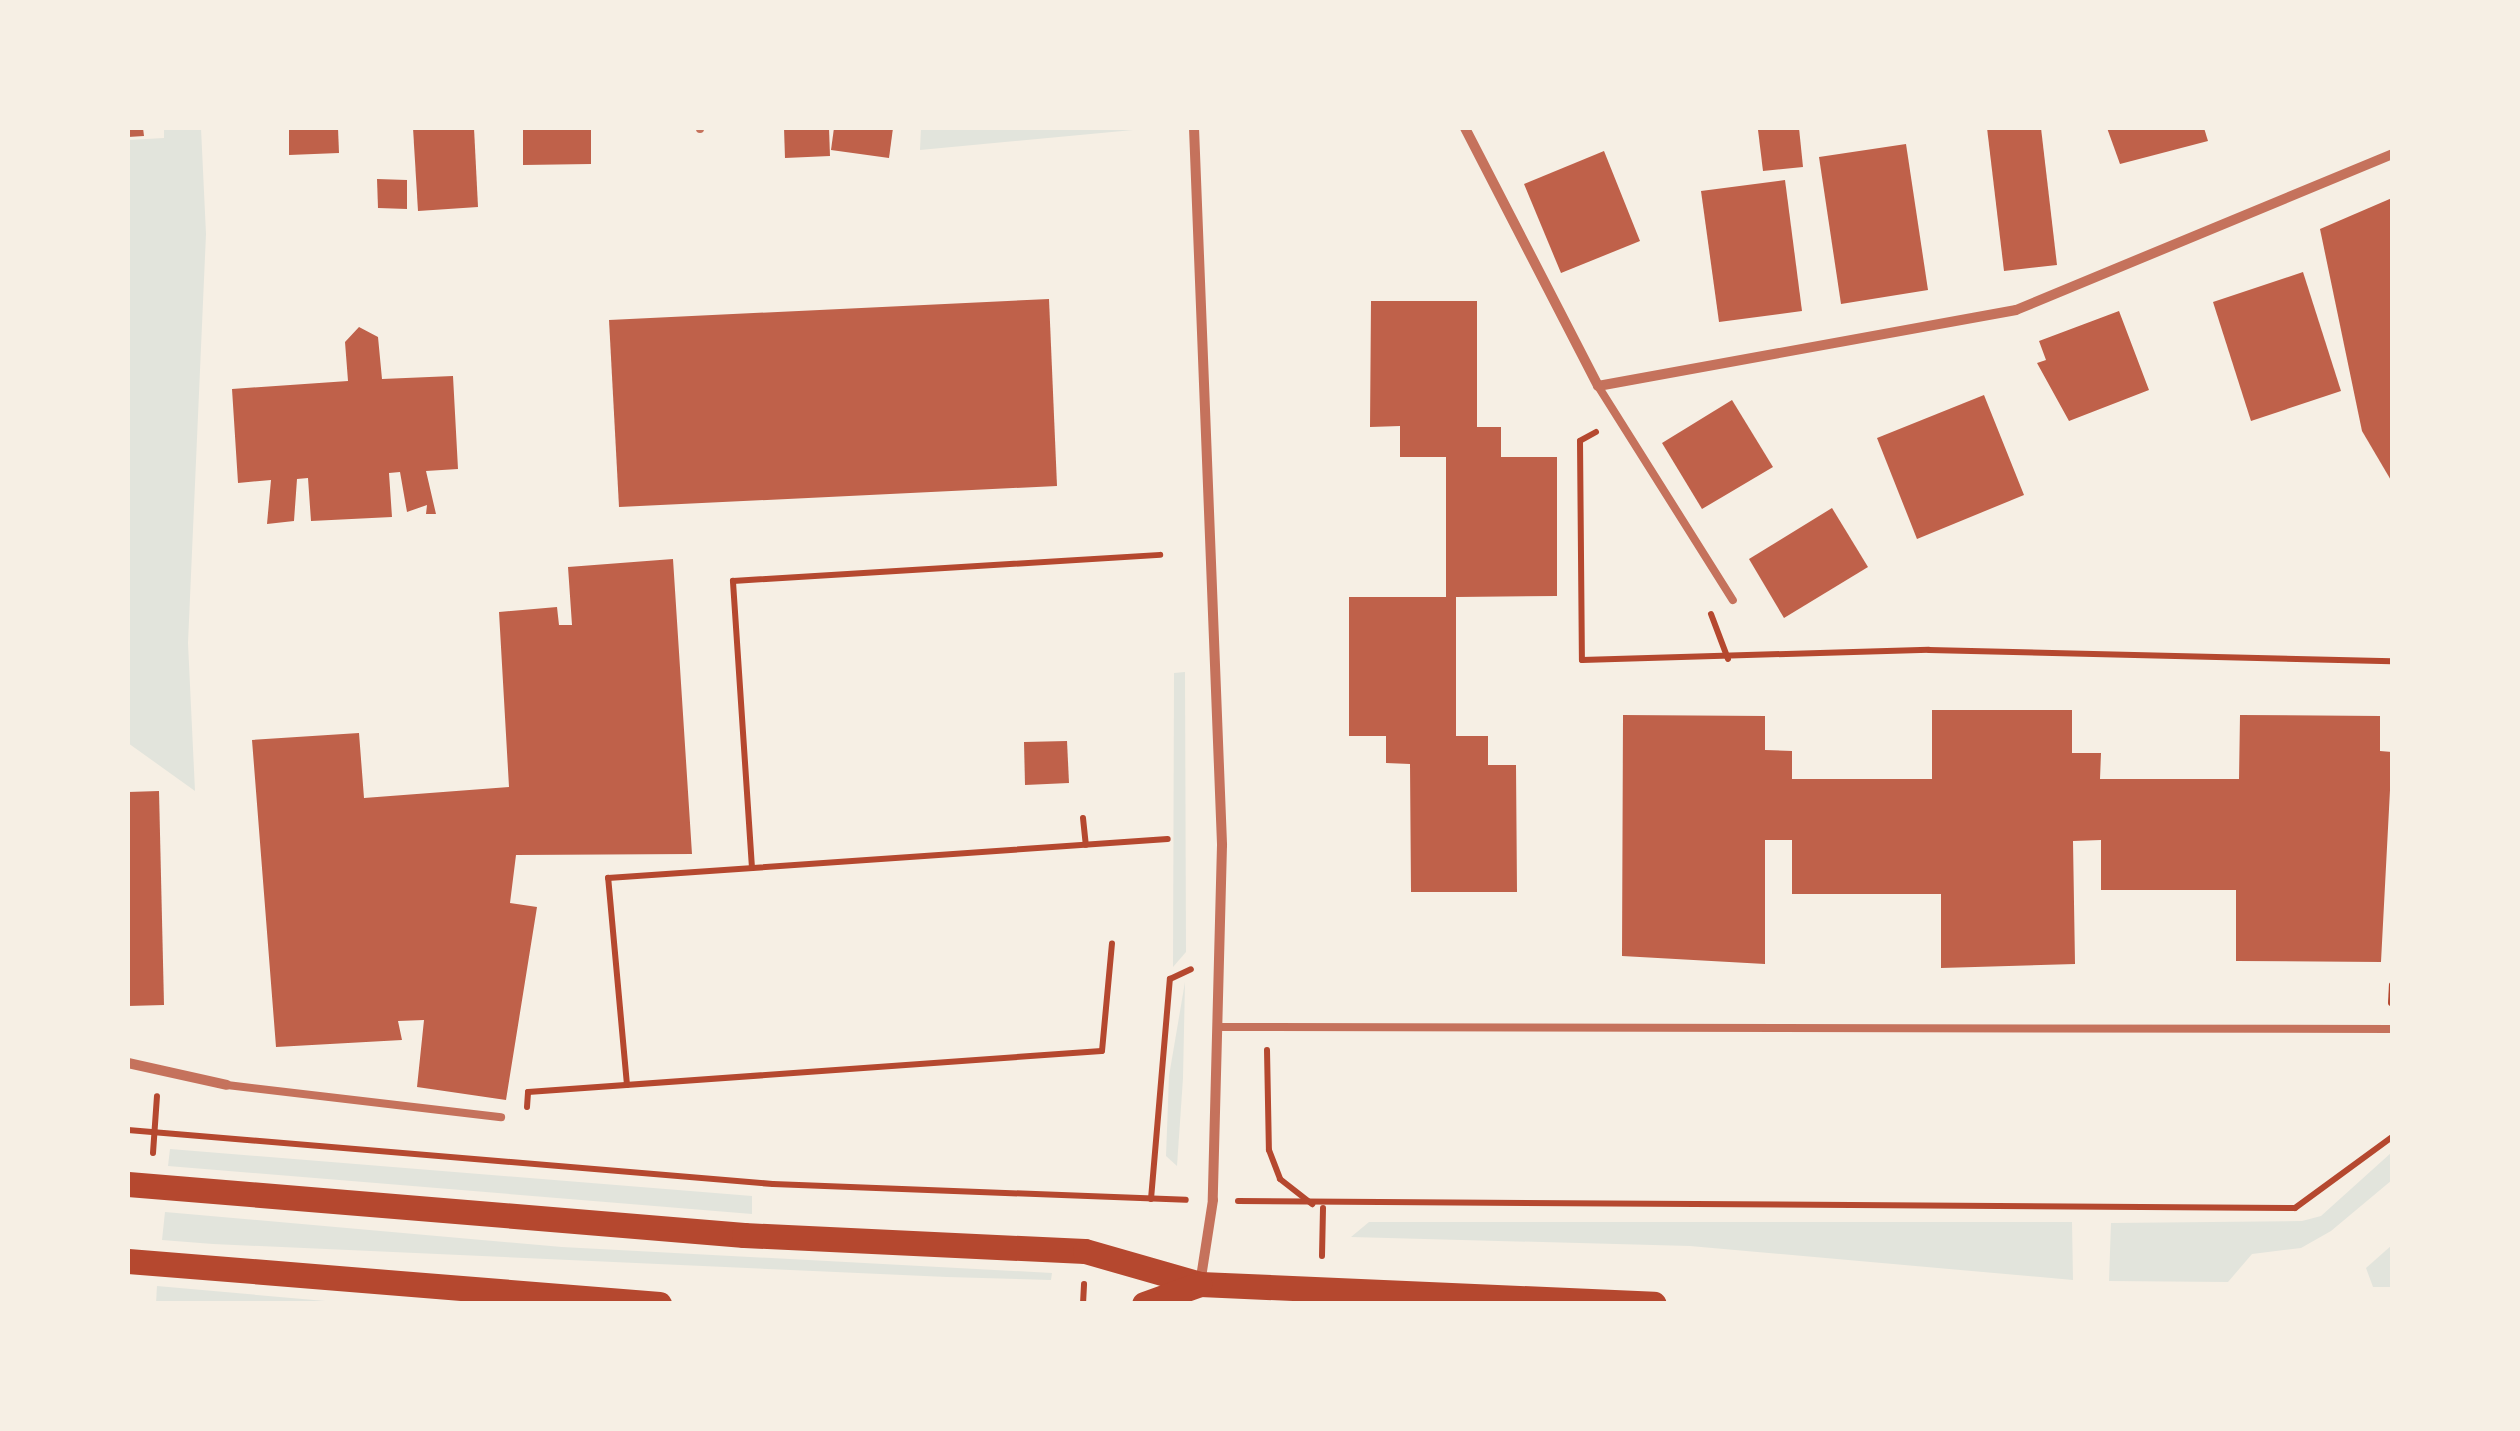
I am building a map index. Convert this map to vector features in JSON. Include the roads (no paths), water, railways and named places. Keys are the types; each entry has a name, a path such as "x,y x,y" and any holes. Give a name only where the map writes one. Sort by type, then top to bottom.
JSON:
{"main road":[{"path":"128,1184 744,1236 1085,1251 1200,1284 1654,1304"},
{"path":"128,1261 659,1304"},
{"path":"1144,1304 1200,1284"}],"street":[{"path":"1194,128 1217,637 1219,1027 1200,1284"},
{"path":"1465,128 1598,386 2016,310 2392,154"},
{"path":"128,1063 227,1085"}],"lane":[{"path":"1598,386 1733,600"},
{"path":"1219,1027 2392,1029"},
{"path":"227,1085 501,1117"}]}
